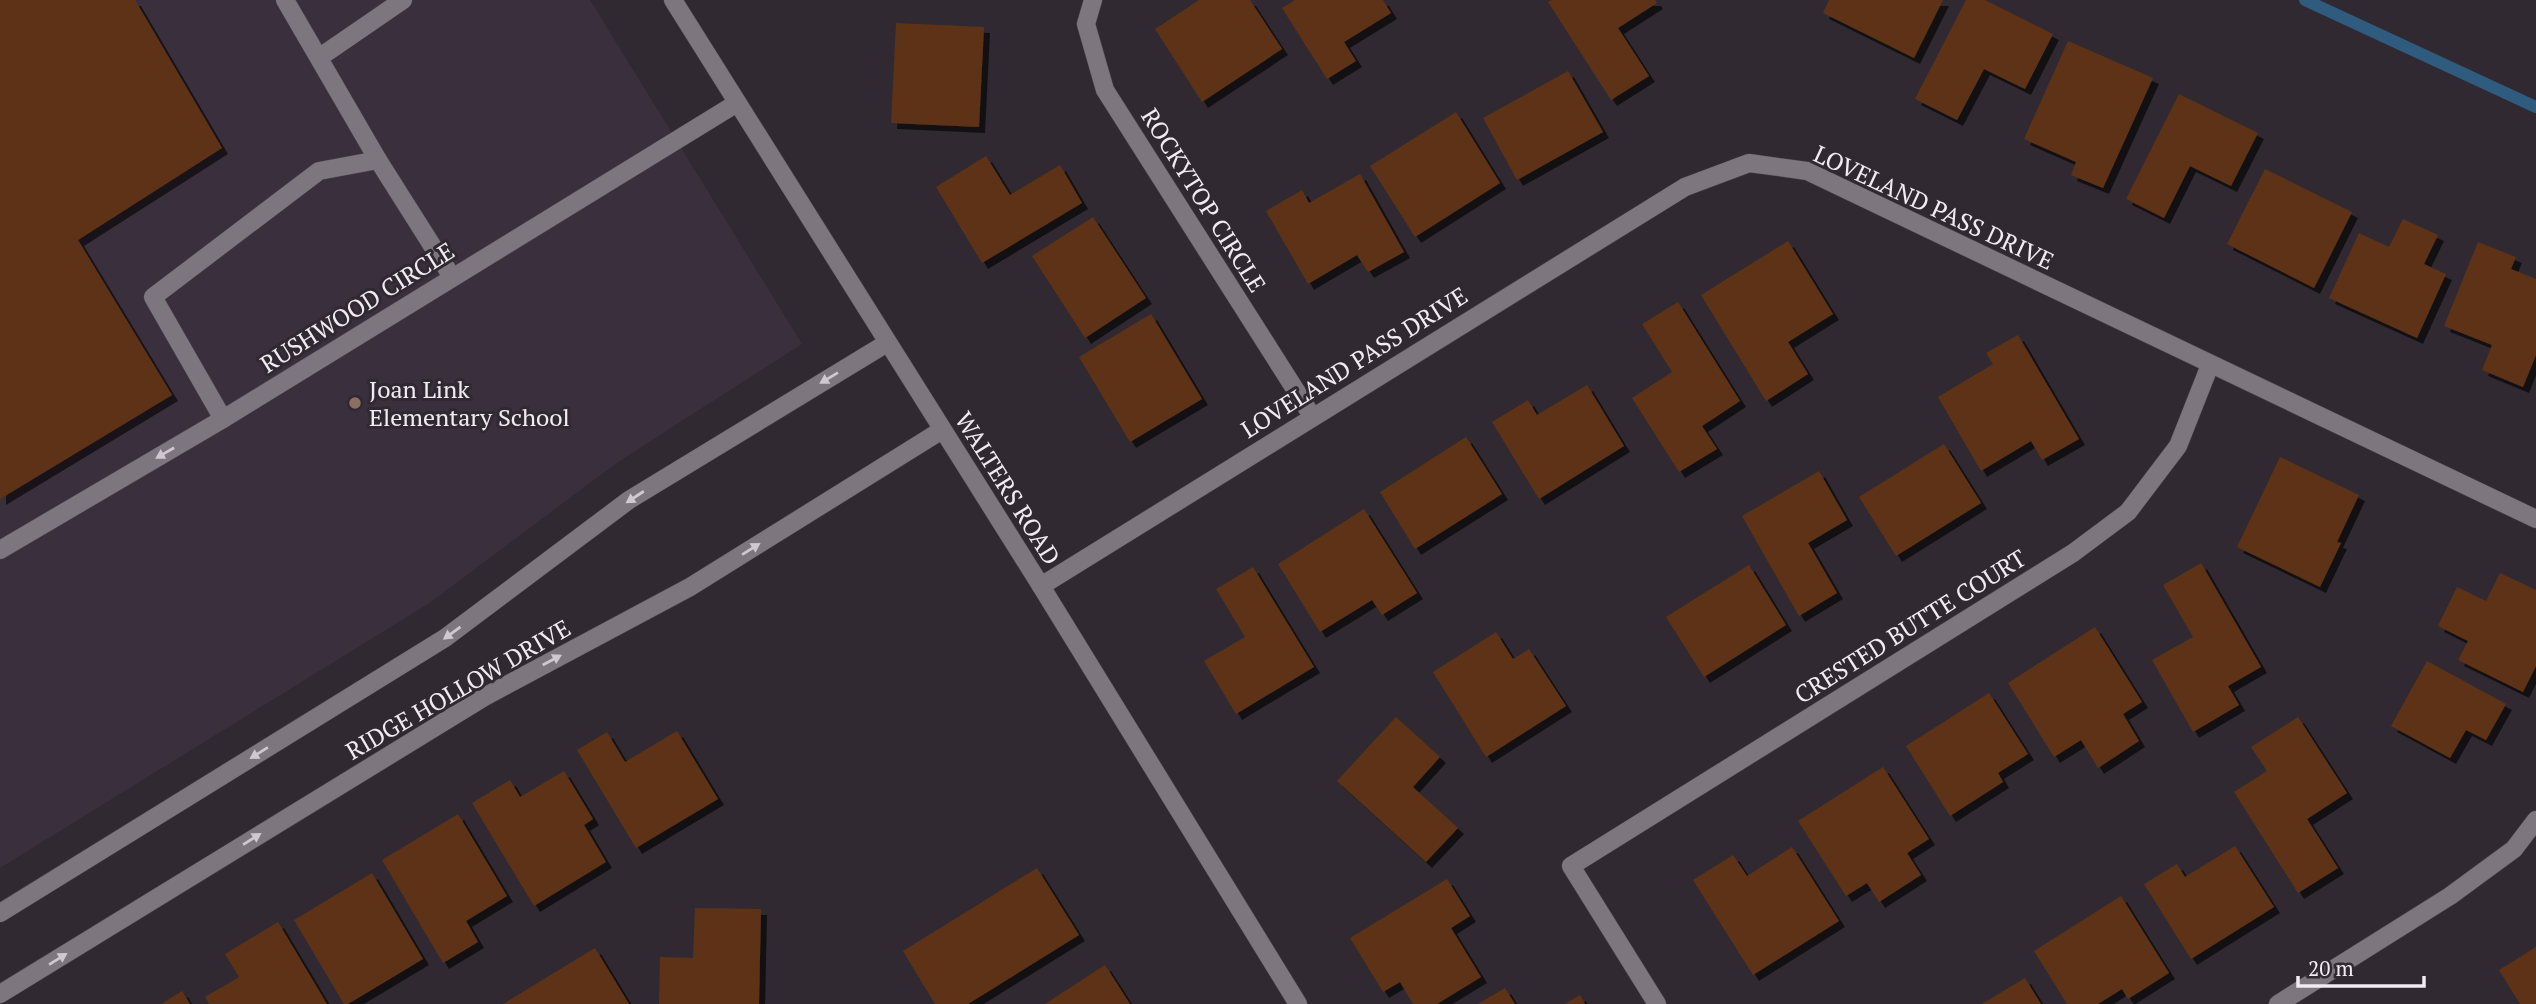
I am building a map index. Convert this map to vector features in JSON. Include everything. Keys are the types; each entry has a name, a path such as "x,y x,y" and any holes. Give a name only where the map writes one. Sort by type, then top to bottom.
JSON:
{"street":[{"path":"285,0 378,160 452,277"},
{"path":"320,57 404,0"},
{"name":"WALTERS ROAD","path":"673,0 1041,586 1298,1004"},
{"name":"ROCKYTOP CIRCLE","path":"1093,0 1086,23 1105,90 1312,416"},
{"name":"RUSHWOOD CIRCLE","path":"0,550 223,419 737,103"},
{"path":"223,419 153,296 319,171 378,160"},
{"name":"LOVELAND PASS DRIVE","path":"1041,586 1685,187 1749,163 1807,171 2536,519"},
{"name":"RIDGE HOLLOW DRIVE","path":"0,913 445,638 629,500 887,343"},
{"name":"CRESTED BUTTE COURT","path":"1657,1004 1571,866 2073,553 2128,512 2178,446 2210,365"},
{"name":"RIDGE HOLLOW DRIVE","path":"0,994 486,696 690,587 942,430"},
{"path":"2278,1004 2451,896 2514,849 2536,820"}],"shaded area":[{"name":"Joan Link Elementary School","path":"0,0 590,0 802,344 618,462 428,604 0,868"}],"building":[{"path":"0,0 135,0 222,148 78,240 172,395 0,499"},
{"path":"1199,0 1250,0 1282,49 1202,102 1155,29"},
{"path":"1295,0 1383,0 1391,13 1344,42 1356,61 1327,79 1282,8"},
{"path":"1655,0 1657,3 1618,28 1649,76 1611,100 1548,2"},
{"path":"1829,0 1943,0 1914,58 1823,13"},
{"path":"1966,0 1985,0 2053,34 2025,89 1984,69 1957,120 1915,99"},
{"path":"896,23 984,27 979,127 891,123"},
{"path":"2068,41 2153,78 2103,188 2071,175 2076,162 2024,139"},
{"path":"1568,71 1603,132 1517,180 1483,118"},
{"path":"2179,94 2258,133 2231,186 2190,166 2164,218 2126,199"},
{"path":"1456,112 1500,183 1415,237 1370,166"},
{"path":"986,156 1010,195 1060,165 1082,203 982,263 936,187"},
{"path":"2265,169 2352,212 2314,288 2227,244"},
{"path":"1360,174 1404,252 1368,272 1357,255 1308,284 1266,211 1302,190 1309,203"},
{"path":"1093,217 1146,298 1085,338 1032,256"},
{"path":"2403,219 2438,235 2424,264 2446,274 2417,338 2329,298 2359,233 2389,247"},
{"path":"1788,241 1833,314 1788,342 1808,374 1766,401 1701,295"},
{"path":"2478,242 2516,257 2511,269 2536,279 2536,355 2523,387 2482,370 2492,345 2444,326"},
{"path":"1678,302 1740,401 1702,426 1717,449 1679,472 1632,398 1672,372 1642,324"},
{"path":"1151,314 1202,399 1130,442 1079,357"},
{"path":"2018,335 2079,439 2042,460 2031,441 1981,471 1938,397 1993,364 1986,353"},
{"path":"1587,385 1624,446 1539,499 1492,422 1528,400 1537,415"},
{"path":"1466,437 1502,494 1415,549 1380,492"},
{"path":"1944,444 1981,503 1896,556 1859,497"},
{"path":"2280,457 2359,495 2337,542 2341,543 2320,587 2237,547"},
{"path":"1819,471 1847,520 1808,543 1837,593 1799,616 1742,516"},
{"path":"1364,509 1417,593 1382,615 1372,600 1320,632 1278,564"},
{"path":"2201,563 2261,667 2228,686 2239,705 2193,732 2152,660 2193,637 2163,585"},
{"path":"1749,565 1786,625 1704,677 1666,617"},
{"path":"1253,567 1314,667 1236,714 1204,661 1245,637 1216,589"},
{"path":"2500,573 2536,590 2536,666 2523,692 2458,660 2468,641 2438,626 2457,587 2486,601"},
{"path":"2095,627 2142,702 2123,714 2139,741 2098,768 2081,740 2054,757 2008,683"},
{"path":"1496,632 1513,659 1529,649 1566,706 1486,757 1433,672"},
{"path":"2427,661 2506,704 2486,740 2466,730 2450,758 2391,726"},
{"path":"1989,693 2028,754 1998,773 2003,782 1950,816 1906,746"},
{"path":"1396,717 1440,757 1413,787 1458,828 1426,862 1337,781"},
{"path":"2298,717 2347,793 2307,819 2338,868 2298,893 2234,792 2267,771 2251,747"},
{"path":"677,731 718,799 636,848 577,750 607,732 625,762"},
{"path":"1883,767 1929,839 1907,853 1921,875 1879,902 1867,883 1846,896 1798,821"},
{"path":"564,771 593,819 584,825 606,862 534,906 472,803 510,780 520,797"},
{"path":"458,814 507,896 466,921 478,942 443,963 382,860"},
{"path":"2235,846 2274,907 2191,959 2144,884 2177,864 2185,877"},
{"path":"1792,847 1839,921 1753,975 1693,880 1733,855 1747,876"},
{"path":"1037,868 1079,935 968,1004 935,1004 903,951"},
{"path":"372,873 423,959 344,1004 294,920"},
{"path":"1447,879 1470,916 1451,928 1481,977 1437,1004 1413,1004 1400,982 1383,992 1350,938"},
{"path":"2121,896 2169,973 2128,999 2122,989 2098,1004 2067,1004 2034,951"},
{"path":"695,908 761,909 759,1004 659,1004 660,957 693,958"},
{"path":"278,922 327,1004 209,1004 205,997 239,977 225,954"},
{"path":"2536,947 2536,1004 2520,1004 2499,970"},
{"path":"595,948 629,1004 503,1004"},
{"path":"1105,965 1130,1004 1045,1004"},
{"path":"2025,978 2041,1004 1982,1004"},
{"path":"1505,988 1515,1004 1478,1004"},
{"path":"182,991 190,1004 161,1004"},
{"path":"1580,995 1585,1004 1565,1004"}],"waterway":[{"path":"2305,0 2536,107"}],"place":[{"name":"Joan Link Elementary School","path":"355,403"}]}
